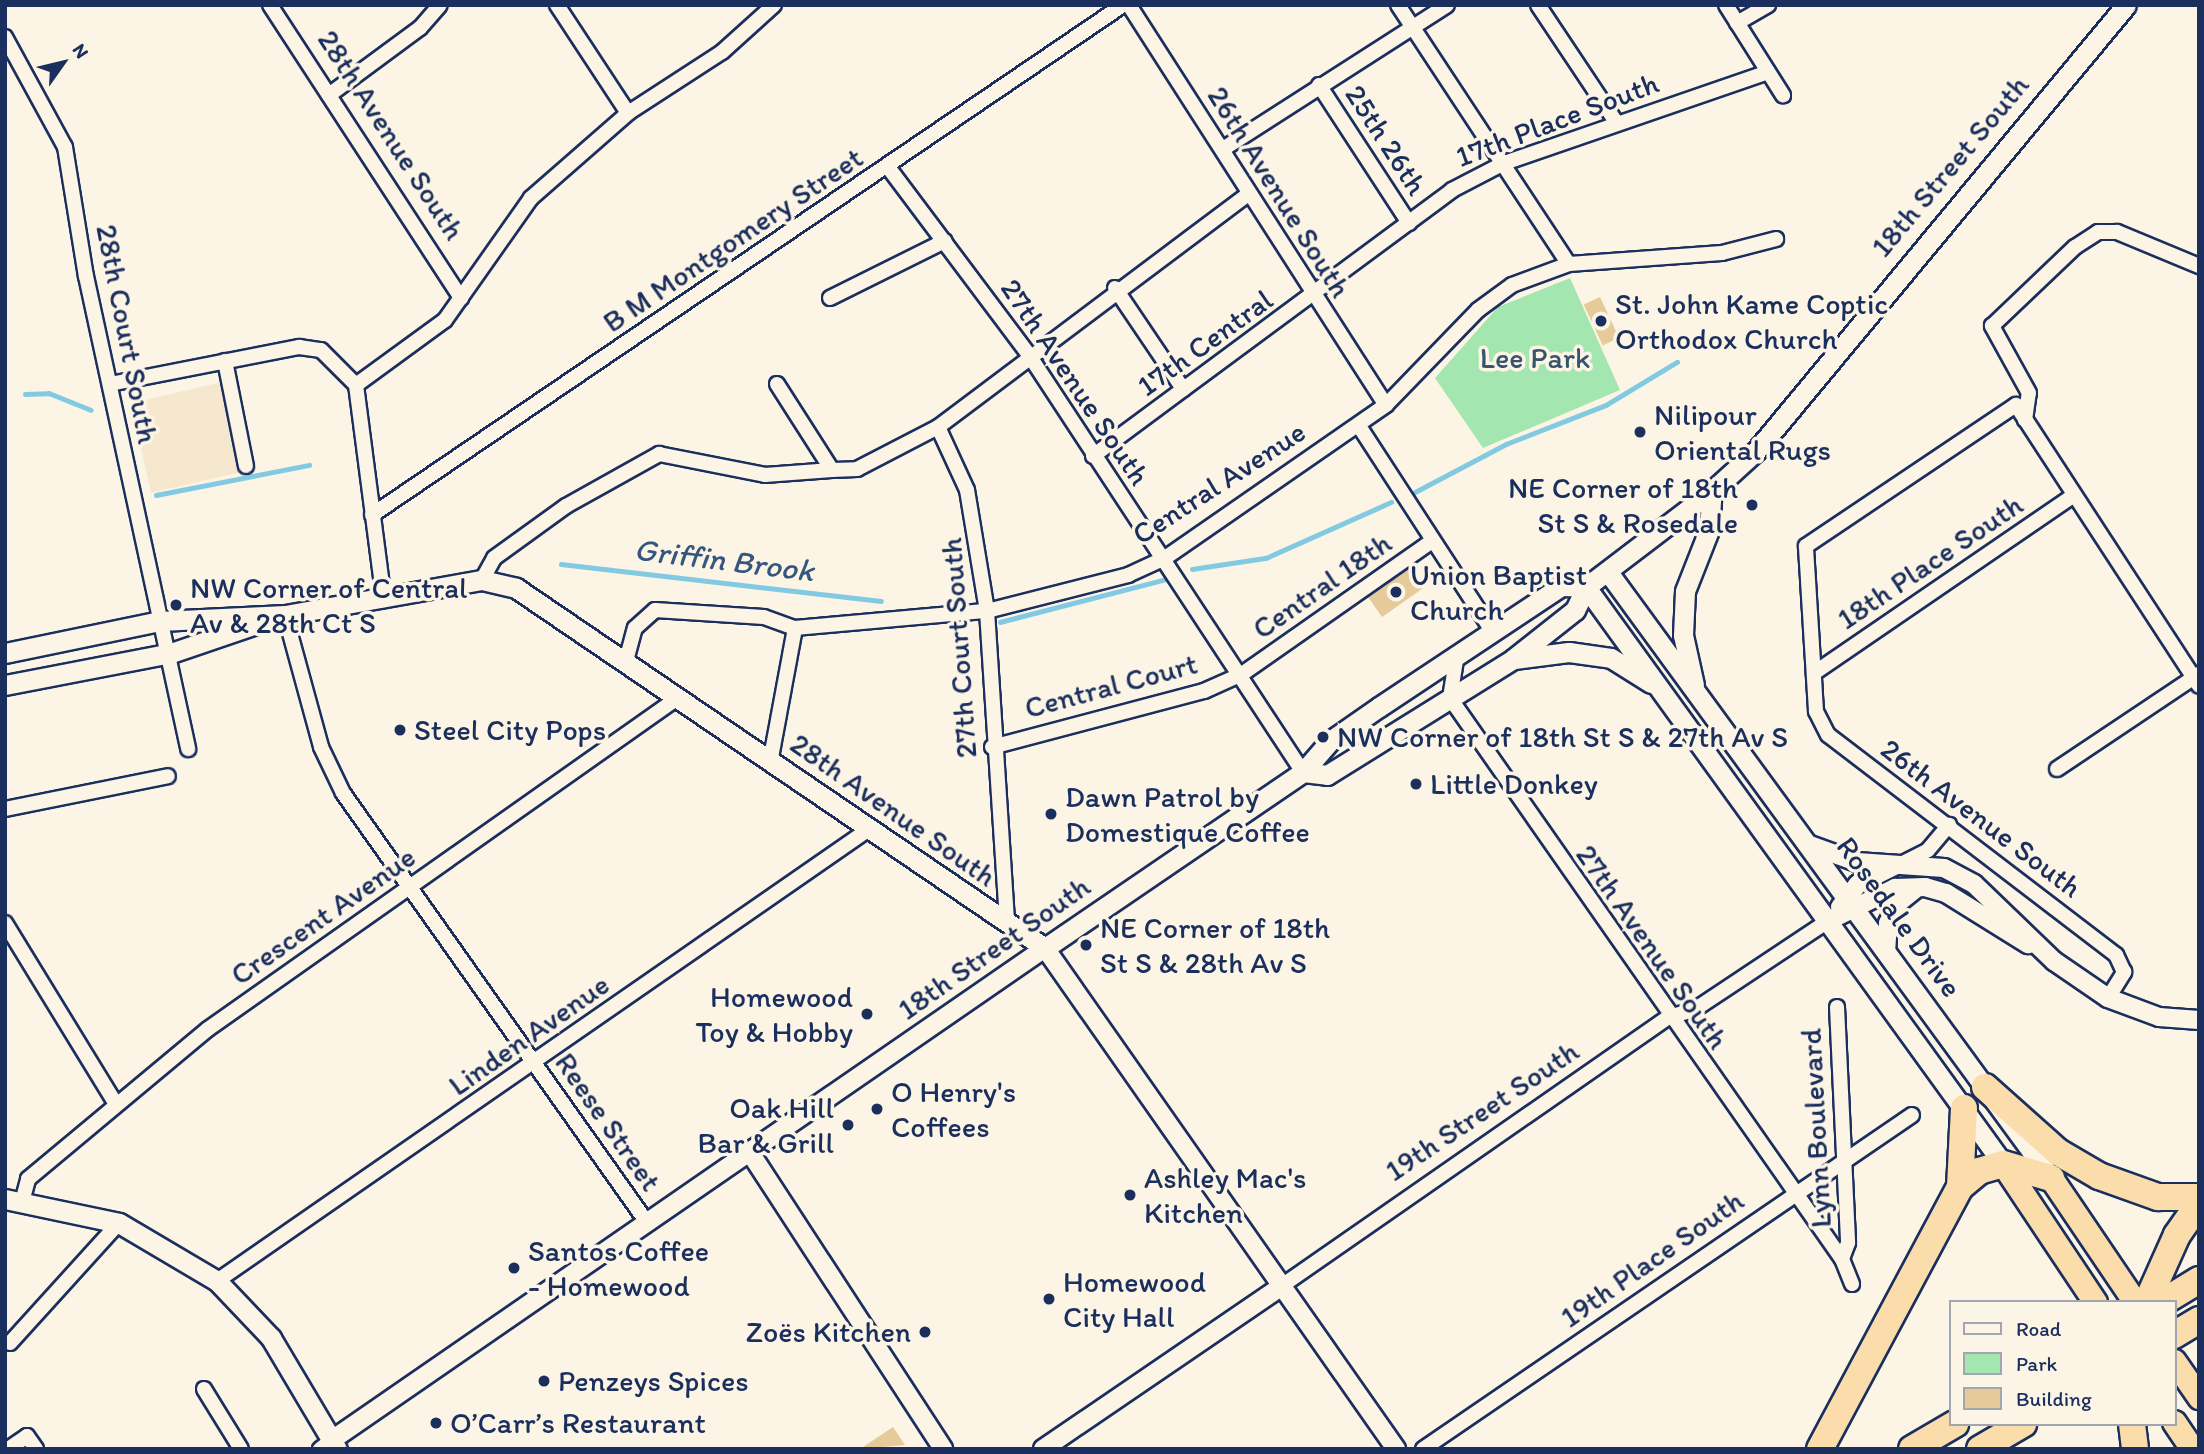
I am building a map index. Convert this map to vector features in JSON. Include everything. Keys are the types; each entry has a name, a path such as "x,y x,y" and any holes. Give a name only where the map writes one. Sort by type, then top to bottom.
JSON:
{"highway":[{"path":"1985,1087 2058,1152 2099,1176 2158,1197 2199,1197"},
{"path":"1960,1187 1964,1108"},
{"path":"1820,1449 1960,1187 1979,1171 2003,1164 2051,1178"},
{"name":"Rosedale Drive","path":"2003,1164 2094,1300"},
{"name":"Rosedale Drive","path":"2051,1178 2134,1300"},
{"path":"2148,1300 2199,1204"},
{"path":"2166,1300 2199,1280"},
{"path":"2176,1334 2199,1320"},
{"path":"2176,1364 2199,1397"},
{"path":"2176,1425 2192,1449"},
{"path":"1912,1449 1952,1426"},
{"path":"1980,1449 2020,1426"},
{"path":"2012,1449 2035,1426"},
{"path":"2132,1426 2135,1449"}],"main road":[{"name":"18th Street South","path":"1045,948 1303,772 1330,741 1561,586 1586,587 1712,491 1756,451 2126,5"},
{"path":"1696,692 1684,635 1685,591 1709,530 1712,491"},
{"name":"Rosedale Drive","path":"1608,572 2051,1178"},
{"path":"5,653 160,621 285,614 384,600 482,580"},
{"name":"28th Avenue South","path":"482,580 516,588 1045,948"},
{"path":"1303,772 1327,775 1513,659 1575,610 1586,587"},
{"name":"Rosedale Drive","path":"1586,587 2003,1164"},
{"path":"5,685 168,653 285,614"},
{"path":"1513,659 1569,652 1611,658 1659,688"},
{"path":"13,1201 119,1223 217,1281 271,1338 329,1446"}],"street":[{"name":"28th Avenue South","path":"270,5 461,298"},
{"path":"329,95 420,28 440,5"},
{"path":"557,5 628,113"},
{"path":"356,384 445,320 531,198 628,113 722,52 774,5"},
{"name":"B M Montgomery Street","path":"372,515 1123,5"},
{"name":"26th Avenue South","path":"1129,5 1223,149 1247,195 1386,405"},
{"path":"1398,5 1569,264"},
{"path":"1223,149 1411,24 1447,5"},
{"path":"1538,5 1616,122"},
{"path":"1726,5 1783,95"},
{"path":"1737,23 1768,5"},
{"name":"28th Court South","path":"5,37 65,147 110,384 188,749"},
{"name":"17th Place South","path":"1314,297 1452,190 1504,163 1616,122 1768,72"},
{"name":"25th 26th","path":"1319,85 1409,223"},
{"name":"27th Avenue South","path":"888,167 1029,355 1093,456 1242,674 1303,772"},
{"path":"482,580 495,558 566,506 659,454 765,475 857,470 938,427 1115,288 1247,195"},
{"path":"2025,420 2029,393 1992,326 2016,303 2098,232 2153,243 2199,266"},
{"name":"Central Avenue","path":"626,661 635,628 654,610 764,617 795,628 987,611 1128,575 1165,558 1359,426 1386,405 1478,310 1512,285 1569,264 1722,253 1776,239"},
{"path":"830,298 945,241"},
{"path":"1115,288 1183,389"},
{"name":"17th Central","path":"1093,456 1314,297"},
{"path":"110,384 299,347 321,350 356,384 384,600"},
{"path":"225,360 246,466"},
{"path":"777,384 832,470"},
{"path":"1817,671 1806,546 2016,405 2073,496 2197,679 2057,769"},
{"path":"1359,426 1492,631"},
{"name":"27th Court South","path":"938,427 977,520 987,611 992,747 1007,924"},
{"name":"18th Place South","path":"1817,671 2073,496"},
{"name":"Central 18th","path":"1242,674 1432,541"},
{"name":"Reese Street","path":"285,614 334,777 648,1224"},
{"path":"771,763 795,628"},
{"path":"1450,698 1457,654"},
{"name":"26th Avenue South","path":"1817,671 1816,711 1828,735 2116,955 2124,972 2108,998"},
{"name":"Central Court","path":"992,747 1204,691 1242,674"},
{"name":"Crescent Avenue","path":"13,1201 28,1179 208,1028 679,697"},
{"name":"27th Avenue South","path":"1450,698 1669,1017 1842,1259"},
{"path":"5,809 168,776"},
{"path":"1851,904 1858,884 1928,850 1949,825"},
{"name":"Linden Avenue","path":"217,1281 534,1064 869,828"},
{"path":"1807,844 1857,862 1936,866 1967,879 2054,961"},
{"path":"1828,921 1851,904 1895,888 1946,893 2108,998 2159,1017 2199,1020"},
{"path":"1886,952 1888,923 1898,903 1915,889"},
{"name":"19th Street South","path":"1044,1449 1669,1017 1694,1010 1828,921"},
{"path":"5,923 116,1104"},
{"name":"28th Avenue South","path":"1045,948 1283,1284 1396,1449"},
{"name":"18th Street South","path":"329,1446 1045,948"},
{"name":"Lynn Boulevard","path":"1837,1007 1849,1243 1842,1259 1852,1284"},
{"name":"19th Place South","path":"1423,1449 1843,1156 1912,1115"},
{"path":"751,1154 943,1449"},
{"path":"10,1343 119,1223"},
{"path":"204,1389 241,1449"},
{"path":"8,1449 27,1436 36,1449"}],"shaded area":[{"path":"222,382 243,472 151,493 130,403"}],"green space":[{"name":"Lee Park","path":"1570,278 1620,390 1483,448 1435,378 1498,307"}],"building":[{"name":"St. John Kame Coptic Orthodox Church","path":"1600,297 1619,338 1603,345 1584,305"},
{"name":"Union Baptist Church","path":"1410,568 1424,588 1382,617 1368,597"},
{"path":"893,1427 905,1445 860,1449"}],"waterway":[{"name":"Griffin Brook","path":"1415,492 1506,444 1606,405 1677,362"},
{"name":"Griffin Brook","path":"25,394 49,393 91,410"},
{"name":"Griffin Brook","path":"156,495 309,465"},
{"name":"Griffin Brook","path":"1192,569 1266,558 1391,502"},
{"name":"Griffin Brook","path":"561,564 881,601"},
{"name":"Griffin Brook","path":"1000,622 1166,579"}],"place":[{"name":"St. John Kame Coptic Orthodox Church","path":"1601,321"},
{"name":"Nilipour Oriental Rugs","path":"1640,432"},
{"name":"NE Corner of 18th St S & Rosedale","path":"1752,505"},
{"name":"Union Baptist Church","path":"1396,592"},
{"name":"NW Corner of Central Av & 28th Ct S","path":"176,605"},
{"name":"Steel City Pops","path":"400,730"},
{"name":"NW Corner of 18th St S & 27th Av S","path":"1323,737"},
{"name":"Little Donkey","path":"1416,784"},
{"name":"Dawn Patrol by Domestique Coffee","path":"1051,814"},
{"name":"NE Corner of 18th St S & 28th Av S","path":"1086,945"},
{"name":"Homewood Toy & Hobby","path":"867,1014"},
{"name":"O Henry's Coffees","path":"877,1109"},
{"name":"Oak Hill Bar & Grill","path":"848,1125"},
{"name":"Ashley Mac's Kitchen","path":"1130,1195"},
{"name":"Santos Coffee - Homewood","path":"514,1268"},
{"name":"Homewood City Hall","path":"1049,1299"},
{"name":"Zoës Kitchen","path":"925,1332"},
{"name":"Penzeys Spices","path":"544,1381"},
{"name":"O’Carr’s Restaurant","path":"436,1423"}]}
